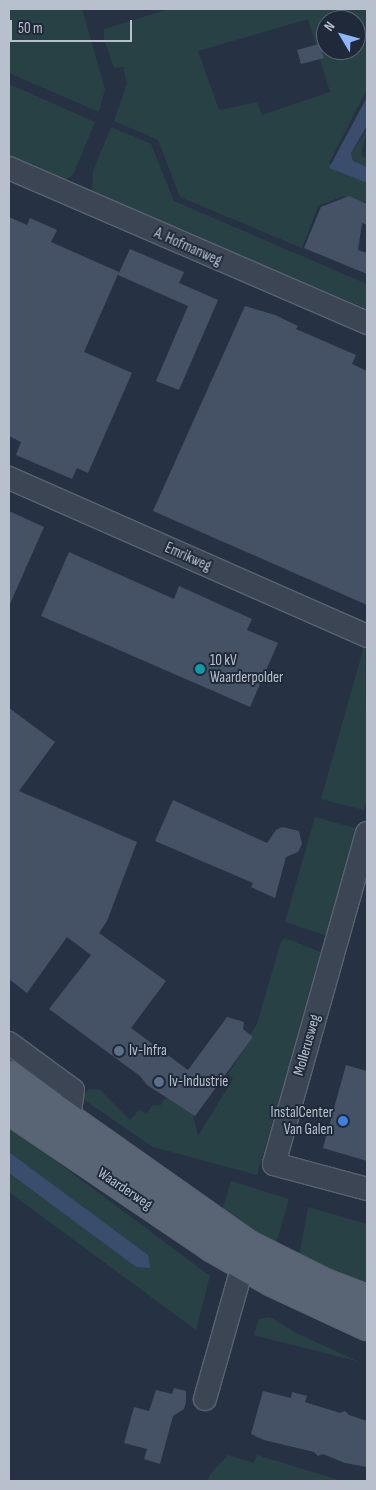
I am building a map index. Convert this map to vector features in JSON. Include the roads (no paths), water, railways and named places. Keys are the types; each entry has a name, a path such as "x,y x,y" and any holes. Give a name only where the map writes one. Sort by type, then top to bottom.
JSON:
{"main road":[{"name":"Waarderweg","path":"9,1076 69,1119 246,1255 367,1299"},
{"name":"Waarderweg","path":"9,1110 246,1255 367,1326"}],"street":[{"name":"A. Hofmanweg","path":"9,168 367,323"},
{"name":"Emrikweg","path":"9,478 367,636"},
{"name":"Mollerusweg","path":"367,833 274,1164 367,1190"},
{"path":"9,1042 73,1090 69,1119"},
{"path":"205,1399 246,1255"}],"water":[{"path":"367,97 367,126 351,153 353,161 367,167 367,183 329,168"},
{"path":"9,1152 148,1255 150,1268 136,1267 9,1173"}],"place":[{"name":"10 kV Waarderpolder","path":"200,669"},
{"name":"Iv-Infra","path":"119,1051"},
{"name":"Iv-Industrie","path":"159,1082"},
{"name":"InstalCenter Van Galen","path":"343,1121"}]}
